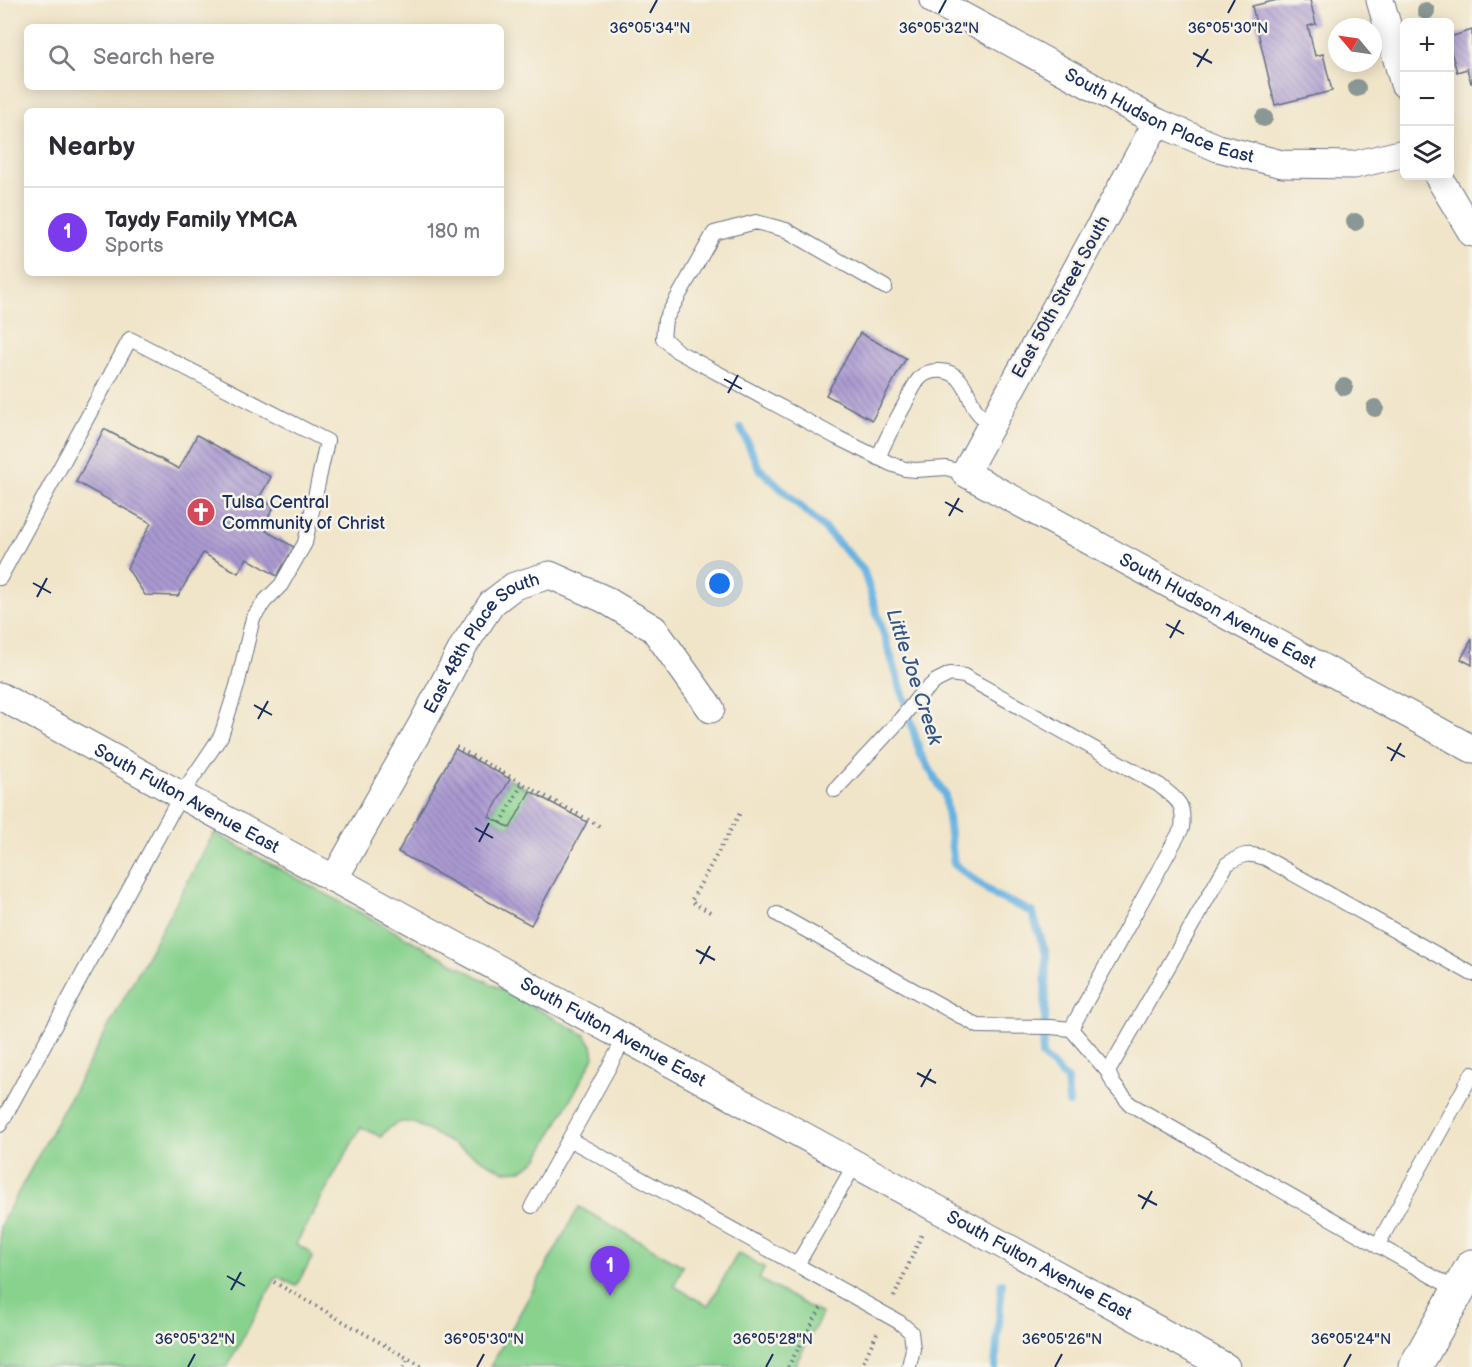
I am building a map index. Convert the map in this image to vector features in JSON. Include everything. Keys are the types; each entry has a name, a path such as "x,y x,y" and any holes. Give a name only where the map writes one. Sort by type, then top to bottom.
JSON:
{"main road":[{"path":"1415,1367 1465,1278"}],"street":[{"name":"South Hudson Place East","path":"933,0 1156,122 1218,148 1282,164 1354,165 1400,154"},
{"path":"1380,0 1401,72"},
{"name":"East 50th Street South","path":"965,472 1156,122"},
{"path":"1440,180 1472,233"},
{"name":"South Hudson Avenue East","path":"965,472 1472,749"},
{"name":"East 48th Place South","path":"334,879 464,645 492,603 514,586 550,575 604,599 654,629 711,709"},
{"name":"South Fulton Avenue East","path":"0,696 1226,1367"}],"lane":[{"path":"885,287 786,230 756,222 714,233 665,320 663,338 677,351 878,458 905,469 946,468 965,472"},
{"path":"0,578 130,339 327,441 305,543 281,585 265,601 253,618 237,686 222,736 181,795 0,1125"},
{"path":"878,458 914,386 929,372 945,371 954,375 960,380 977,413 983,420 992,424"},
{"path":"835,790 919,696 936,681 950,674 964,676 1159,785 1180,804 1183,816 1182,828 1071,1029"},
{"path":"1108,1072 1227,864 1252,853 1265,858 1472,974"},
{"path":"777,914 978,1026 1012,1025 1071,1029 1108,1072 1114,1085 1130,1104 1377,1245 1465,1278"},
{"path":"532,1206 625,1038"},
{"path":"1377,1245 1472,1074"},
{"path":"569,1139 899,1322 911,1332 913,1349 909,1366"},
{"path":"797,1265 855,1164"}],"path":[{"path":"456,747 603,828"},
{"path":"501,823 522,784"},
{"path":"710,912 691,902 740,813"},
{"path":"274,1282 423,1367"},
{"path":"788,1367 823,1304"},
{"path":"403,1367 408,1358"}],"green space":[{"path":"510,779 530,791 510,828 489,817"},
{"path":"214,833 585,1035 592,1045 594,1057 538,1158 521,1170 503,1171 416,1124 406,1122 397,1124 381,1137 361,1127 296,1244 310,1252 312,1258 296,1286 277,1276 227,1367 0,1367 0,1226"},
{"path":"579,1207 683,1266 674,1286 708,1306 738,1253 765,1268 759,1279 822,1314 794,1367 490,1367"}],"building":[{"path":"1277,0 1310,0 1316,24 1308,26 1315,56 1323,54 1332,91 1275,105 1252,6"},
{"path":"1472,30 1472,83 1467,69 1457,72 1454,62 1454,36"},
{"path":"860,333 906,358 872,420 826,395"},
{"name":"Tulsa Central Community of Christ","path":"104,429 179,469 197,435 271,477 259,498 274,507 268,517 272,520 266,531 294,547 277,576 247,558 238,573 203,553 178,596 145,595 127,568 151,523 76,482"},
{"path":"1472,639 1472,665 1461,659"},
{"path":"455,749 510,779 489,817 510,828 530,791 587,822 531,925 398,852"}],"waterway":[{"name":"Little Joe Creek","path":"741,428 759,468 826,530 863,569 920,753 945,795 954,864 996,896 1032,912 1046,954 1042,1055 1067,1080 1069,1103"},
{"name":"Little Joe Creek","path":"995,1367 1002,1283"}],"place":[{"name":"Tulsa Central Community of Christ","path":"201,512"},
{"name":"Taydy Family YMCA","path":"610,1296"}]}
